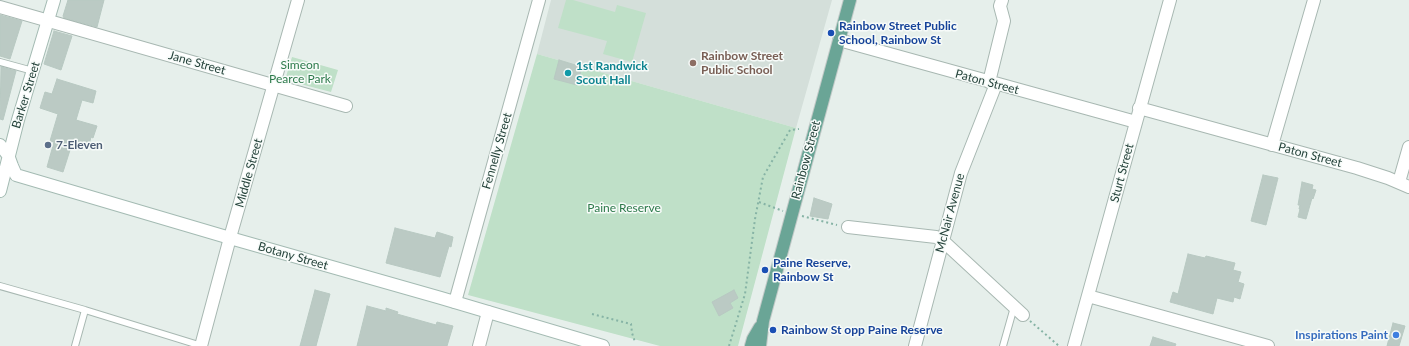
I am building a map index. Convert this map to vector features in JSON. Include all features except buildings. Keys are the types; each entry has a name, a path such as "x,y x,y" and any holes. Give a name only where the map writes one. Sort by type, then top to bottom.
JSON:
{"main road":[{"name":"Rainbow Street","path":"760,346 763,320 850,0"},
{"name":"Rainbow Street","path":"751,346 763,320"}],"street":[{"name":"Barker Street","path":"0,191 8,155 54,0"},
{"name":"Middle Street","path":"202,346 230,238 298,0"},
{"name":"Fennelly Street","path":"455,302 539,0"},
{"name":"McNair Avenue","path":"915,346 963,167 992,83 1004,21 1000,6 1002,0"},
{"name":"Sturt Street","path":"1074,346 1170,0"},
{"path":"1272,145 1314,0"},
{"name":"Jane Street","path":"0,7 346,106"},
{"name":"Paton Street","path":"839,40 1136,122"},
{"name":"Paton Street","path":"1140,108 1356,168 1404,185"},
{"name":"Botany Street","path":"0,145 8,155 16,175 603,346"},
{"path":"1404,185 1409,147"},
{"path":"848,227 936,237 943,241 1024,315"},
{"path":"1088,296 1268,346"},
{"path":"479,346 488,312"}],"lane":[{"path":"0,62 33,71"},
{"path":"0,286 202,346"},
{"path":"1003,346 1014,307"},
{"path":"75,346 85,310"}],"path":[{"path":"729,346 744,294 763,177 790,130 799,129"},
{"path":"758,202 792,213 848,227"},
{"path":"592,314 631,324 635,342"},
{"path":"1024,315 1059,346"}],"shaded area":[{"name":"Rainbow Street Public School","path":"551,0 832,0 796,128 537,54"}],"green space":[{"path":"566,0 573,0 615,12 617,5 646,13 632,62 603,54 607,41 558,28"},
{"name":"Paine Reserve","path":"537,54 796,128 738,346 660,346 468,295"},
{"name":"Simeon Pearce Park","path":"292,57 338,70 331,92 285,80"}],"place":[{"name":"Rainbow Street Public School, Rainbow St","path":"831,33"},
{"name":"Rainbow Street Public School","path":"693,63"},
{"name":"1st Randwick Scout Hall","path":"568,73"},
{"name":"7-Eleven","path":"48,145"},
{"name":"Paine Reserve, Rainbow St","path":"765,270"},
{"name":"Rainbow St opp Paine Reserve","path":"773,330"},
{"name":"Inspirations Paint","path":"1396,335"}]}
